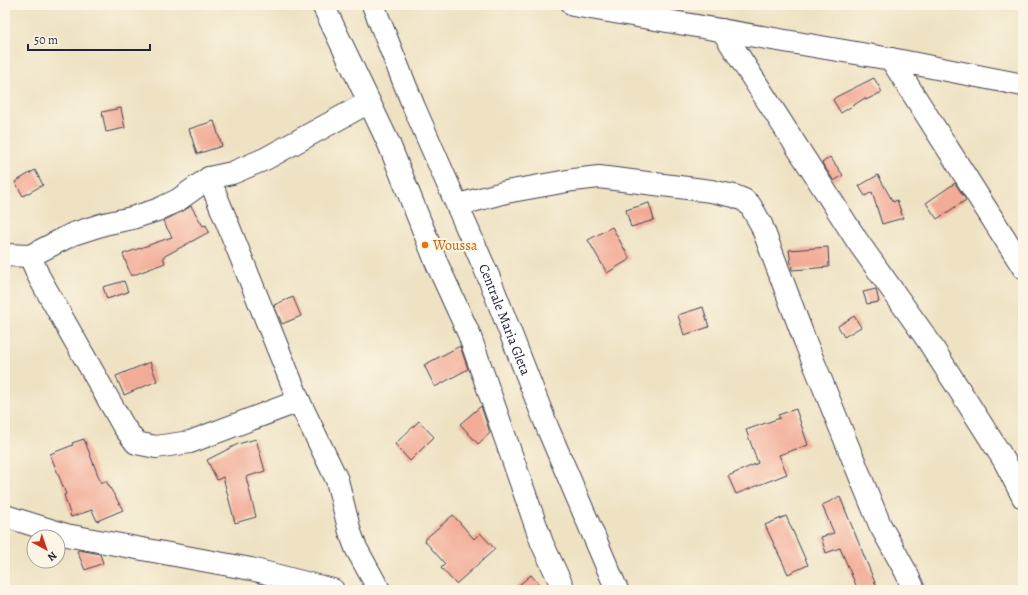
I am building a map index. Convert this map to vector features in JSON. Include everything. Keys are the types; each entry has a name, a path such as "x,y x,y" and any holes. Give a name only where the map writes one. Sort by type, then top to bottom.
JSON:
{"street":[{"path":"323,5 389,144 437,264 468,334 542,543 564,590"},
{"name":"Centrale Maria Gleta","path":"373,5 414,107 489,278 548,429 616,590"},
{"path":"573,5 891,59 1023,85"},
{"path":"722,30 858,242 928,339 1004,460 1023,497"},
{"path":"891,59 1023,267"},
{"path":"5,255 30,256 73,234 157,210 178,200 209,178 232,173 264,159 369,102"},
{"path":"458,205 506,192 599,177 710,191 734,196 744,200 750,205 761,224 805,341 871,503 880,524 914,590"},
{"path":"209,178 299,401 337,480 350,532 356,548 379,590"},
{"path":"30,256 39,277 124,427 136,443 156,448 190,442 299,401"},
{"path":"5,516 66,535 251,569 334,590"}],"building":[{"path":"874,78 882,92 866,100 865,98 841,113 833,100 836,97"},
{"path":"121,108 125,128 106,132 102,112"},
{"path":"214,121 222,146 197,154 189,129"},
{"path":"830,157 843,175 834,181 822,163"},
{"path":"35,170 43,185 23,196 15,182"},
{"path":"878,175 893,202 897,200 903,218 882,224 872,192 865,196 859,186"},
{"path":"955,183 966,200 937,219 926,203"},
{"path":"649,203 654,220 631,227 626,210"},
{"path":"191,206 203,226 206,225 209,232 163,257 165,263 131,276 123,254 172,237 163,221"},
{"path":"612,227 630,259 607,273 588,240"},
{"path":"828,247 829,267 792,270 789,250"},
{"path":"124,281 128,292 107,299 103,287"},
{"path":"876,289 879,302 867,304 863,292"},
{"path":"293,297 301,316 282,324 274,305"},
{"path":"703,307 709,327 684,335 678,315"},
{"path":"854,316 861,327 844,337 838,326"},
{"path":"460,346 468,369 435,387 424,365"},
{"path":"150,362 157,381 124,395 116,376"},
{"path":"481,406 490,433 478,444 460,424"},
{"path":"796,409 808,445 779,455 787,474 736,494 728,476 758,463 746,430 780,418 778,415"},
{"path":"419,421 434,437 410,461 395,444"},
{"path":"84,439 101,483 106,481 123,510 97,521 92,510 71,517 64,495 66,494 50,454"},
{"path":"256,439 265,471 246,477 256,517 235,523 223,477 217,480 207,460 238,444"},
{"path":"840,497 878,590 858,590 840,548 826,553 821,537 834,533 822,505"},
{"path":"453,515 474,539 480,533 495,549 456,584 441,568 445,564 424,540"},
{"path":"786,516 808,565 788,574 765,525"},
{"path":"79,550 100,554 103,563 85,570 77,551"},
{"path":"531,575 544,590 513,590"}],"place":[{"name":"Woussa","path":"425,245"}]}
